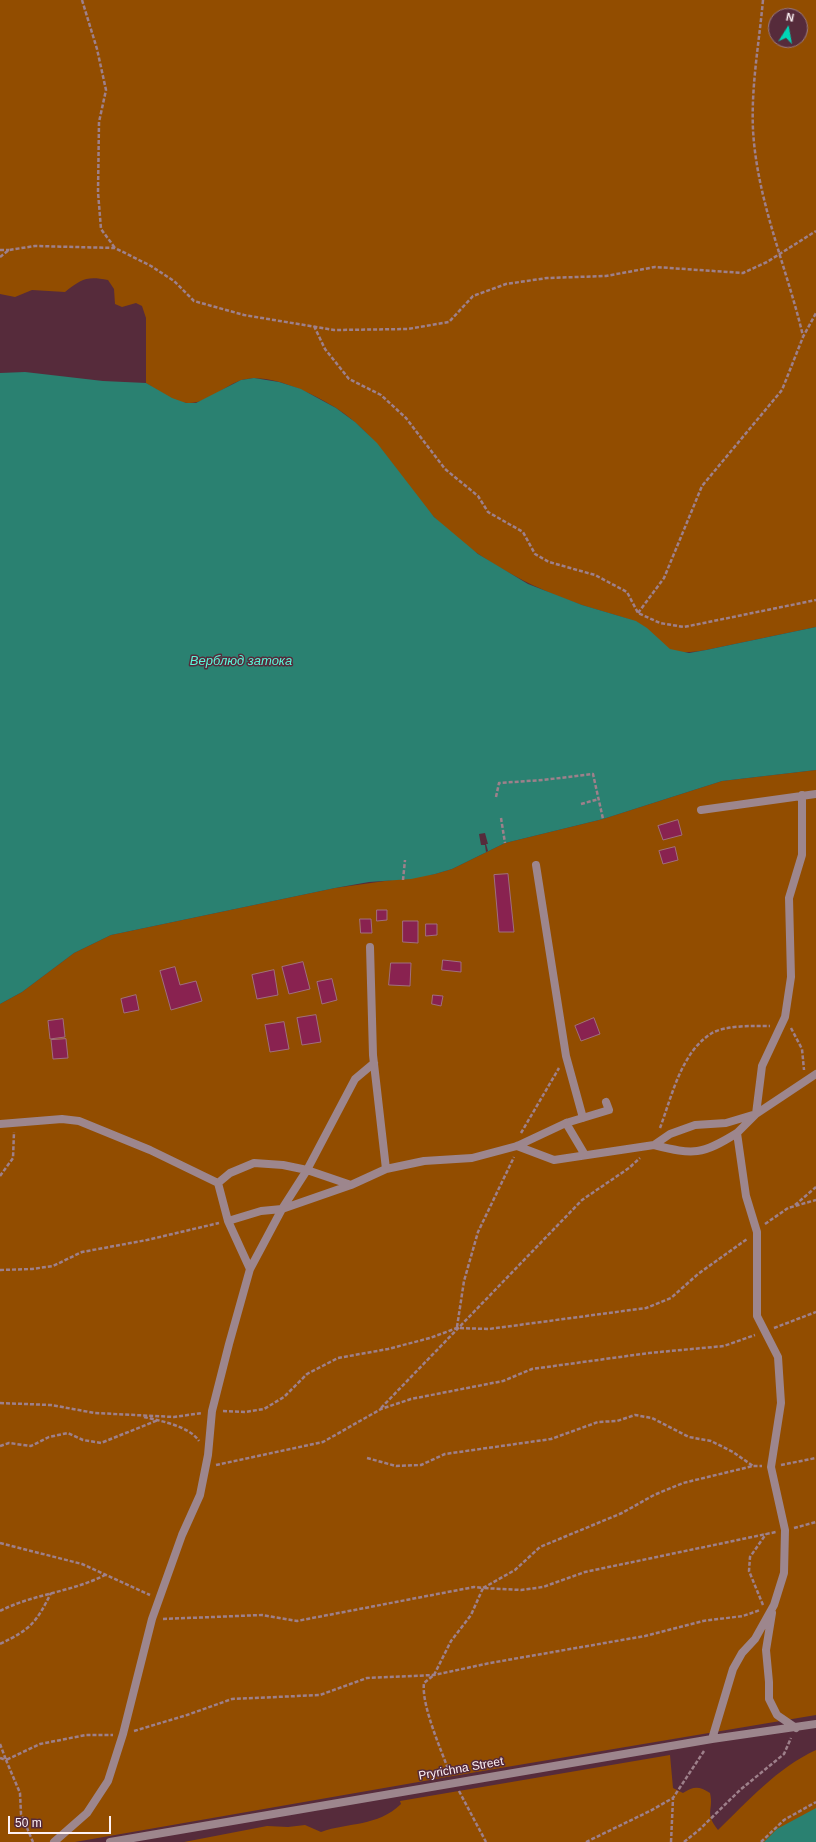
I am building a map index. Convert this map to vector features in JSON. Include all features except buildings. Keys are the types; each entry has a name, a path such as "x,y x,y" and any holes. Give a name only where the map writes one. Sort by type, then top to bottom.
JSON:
{"lane":[{"path":"700,810 816,794"},
{"path":"756,1114 762,1066 785,1017 791,977 789,898 802,856 802,795"},
{"path":"536,866 566,1056 583,1118"},
{"path":"370,947 374,1063 386,1169"},
{"path":"54,1842 87,1813 108,1781 123,1734 152,1619 182,1534 200,1495 208,1455 212,1411 250,1269 282,1209 307,1170 355,1079 374,1063"},
{"path":"517,1146 554,1160 654,1145 673,1150 698,1152 716,1146 737,1133 756,1114 816,1074"},
{"path":"228,1221 261,1211 282,1209 352,1185 386,1169 424,1161 472,1158 517,1146 566,1122 609,1110 606,1102"},
{"path":"654,1145 670,1134 694,1125 726,1123 756,1114"},
{"path":"0,1124 62,1119 79,1121 150,1150 218,1183 228,1221 250,1269"},
{"path":"566,1122 585,1155"},
{"path":"737,1133 746,1196 757,1232 757,1316 778,1358 781,1403 771,1467 785,1530 784,1573 774,1605 766,1650 769,1699 778,1715 796,1728"},
{"path":"218,1183 230,1173 254,1163 283,1165 307,1170 352,1185"},
{"path":"712,1739 734,1669 742,1653 755,1638 774,1605"},
{"name":"Pryrichna Street","path":"110,1842 712,1739 816,1724"}],"path":[{"path":"82,0 97,49 106,90 99,122 98,192 101,229 115,248"},
{"path":"763,0 753,85 753,131 760,178 780,254 794,299 803,337"},
{"path":"0,250 35,246 115,248 151,266 174,281 194,301 244,314 334,330 408,329 449,322 473,296 506,284 547,278 606,276 655,267 743,273 767,262 816,231"},
{"path":"0,258 9,250"},
{"path":"638,613 664,578 702,486 782,390 803,337 816,312"},
{"path":"314,326 324,349 349,379 381,395 406,418 445,469 478,496 488,512 523,532 535,554 549,562 595,575 627,592 638,613 660,623 684,627 816,600"},
{"path":"496,797 499,783 543,780 593,774 603,819"},
{"path":"582,804 599,799"},
{"path":"501,818 505,843"},
{"path":"403,880 405,860"},
{"path":"785,1017 802,1049 805,1081"},
{"path":"381,1408 582,1200 630,1168 654,1145 689,1054 713,1033 744,1026 781,1026"},
{"path":"457,1328 464,1281 478,1232 513,1161 522,1130 566,1056"},
{"path":"0,1176 12,1158 15,1123"},
{"path":"0,1403 51,1404 95,1413 174,1417 212,1411 246,1412 264,1409 284,1397 308,1374 338,1358 430,1338 457,1328 489,1329 646,1308 671,1298 698,1274 757,1232 767,1222 793,1206 816,1187"},
{"path":"793,1206 816,1200"},
{"path":"0,1270 32,1269 53,1266 82,1252 147,1240 228,1221"},
{"path":"206,1466 288,1451 323,1442 381,1408 411,1399 503,1382 532,1369 649,1352 724,1346 816,1312"},
{"path":"136,1415 158,1420 185,1430 196,1437 208,1455"},
{"path":"367,1458 396,1466 421,1465 445,1454 551,1440 598,1422 617,1421 635,1415 652,1418 689,1437 711,1441 733,1452 753,1466"},
{"path":"0,1446 9,1443 31,1446 49,1437 68,1433 84,1440 101,1443 158,1420"},
{"path":"486,1842 454,1783 438,1742 423,1690 424,1683 434,1675 451,1641 471,1614 483,1588 515,1570 540,1547 622,1513 654,1495 684,1483 753,1466 771,1467 816,1458"},
{"path":"152,1619 262,1615 297,1621 474,1587 521,1590 543,1587 585,1572 785,1530 816,1522"},
{"path":"766,1534 750,1557 749,1571 764,1608 766,1618"},
{"path":"0,1543 82,1564 159,1600"},
{"path":"0,1611 51,1593 91,1582 106,1575"},
{"path":"0,1644 26,1630 39,1617 51,1593"},
{"path":"0,1758 6,1760 40,1744 86,1735 123,1734 187,1715 232,1699 320,1695 367,1678 434,1675 490,1663 644,1636 703,1621 743,1616 774,1605"},
{"path":"684,1842 700,1830 740,1790 784,1754 796,1728"},
{"path":"586,1842 650,1811 673,1798 712,1739"},
{"path":"0,1744 20,1793 21,1814 34,1842"},
{"path":"671,1842 673,1798"},
{"path":"760,1842 784,1820 816,1802"}],"shaded area":[{"path":"0,0 816,0 816,627 706,650 678,652 668,649 652,633 637,622 582,605 543,590 503,569 465,545 434,517 378,445 366,432 352,419 315,396 303,390 276,381 250,378 239,381 201,401 188,403 171,399 146,383 146,318 142,306 136,303 122,307 115,304 114,289 108,280 94,278 80,281 65,292 32,290 15,297 0,294"},
{"path":"816,770 816,1715 447,1777 75,1842 0,1842 0,1004 22,992 74,953 111,935 335,888 435,874 452,869 505,843 603,819 722,781"},
{"path":"816,1750 816,1842 184,1842 267,1826 288,1827 305,1825 321,1832 382,1817 401,1804 400,1801 670,1755 673,1788 683,1793 693,1788 700,1788 710,1793 710,1815 718,1830 764,1786 788,1766"}],"water":[{"name":"Верблюд затока","path":"25,372 103,381 146,383 172,398 186,403 196,403 241,380 254,378 279,382 301,389 336,408 355,422 377,443 434,517 478,554 528,584 582,605 636,621 647,628 670,649 689,653 816,627 816,770 722,781 603,819 505,843 452,869 435,874 411,879 369,882 335,888 111,935 74,953 22,992 0,1004 0,373"},
{"path":"816,1808 816,1842 764,1842 777,1829"}],"pier":[{"path":"485,833 488,844 486,844 488,851 486,852 485,845 481,845 479,834"}]}
